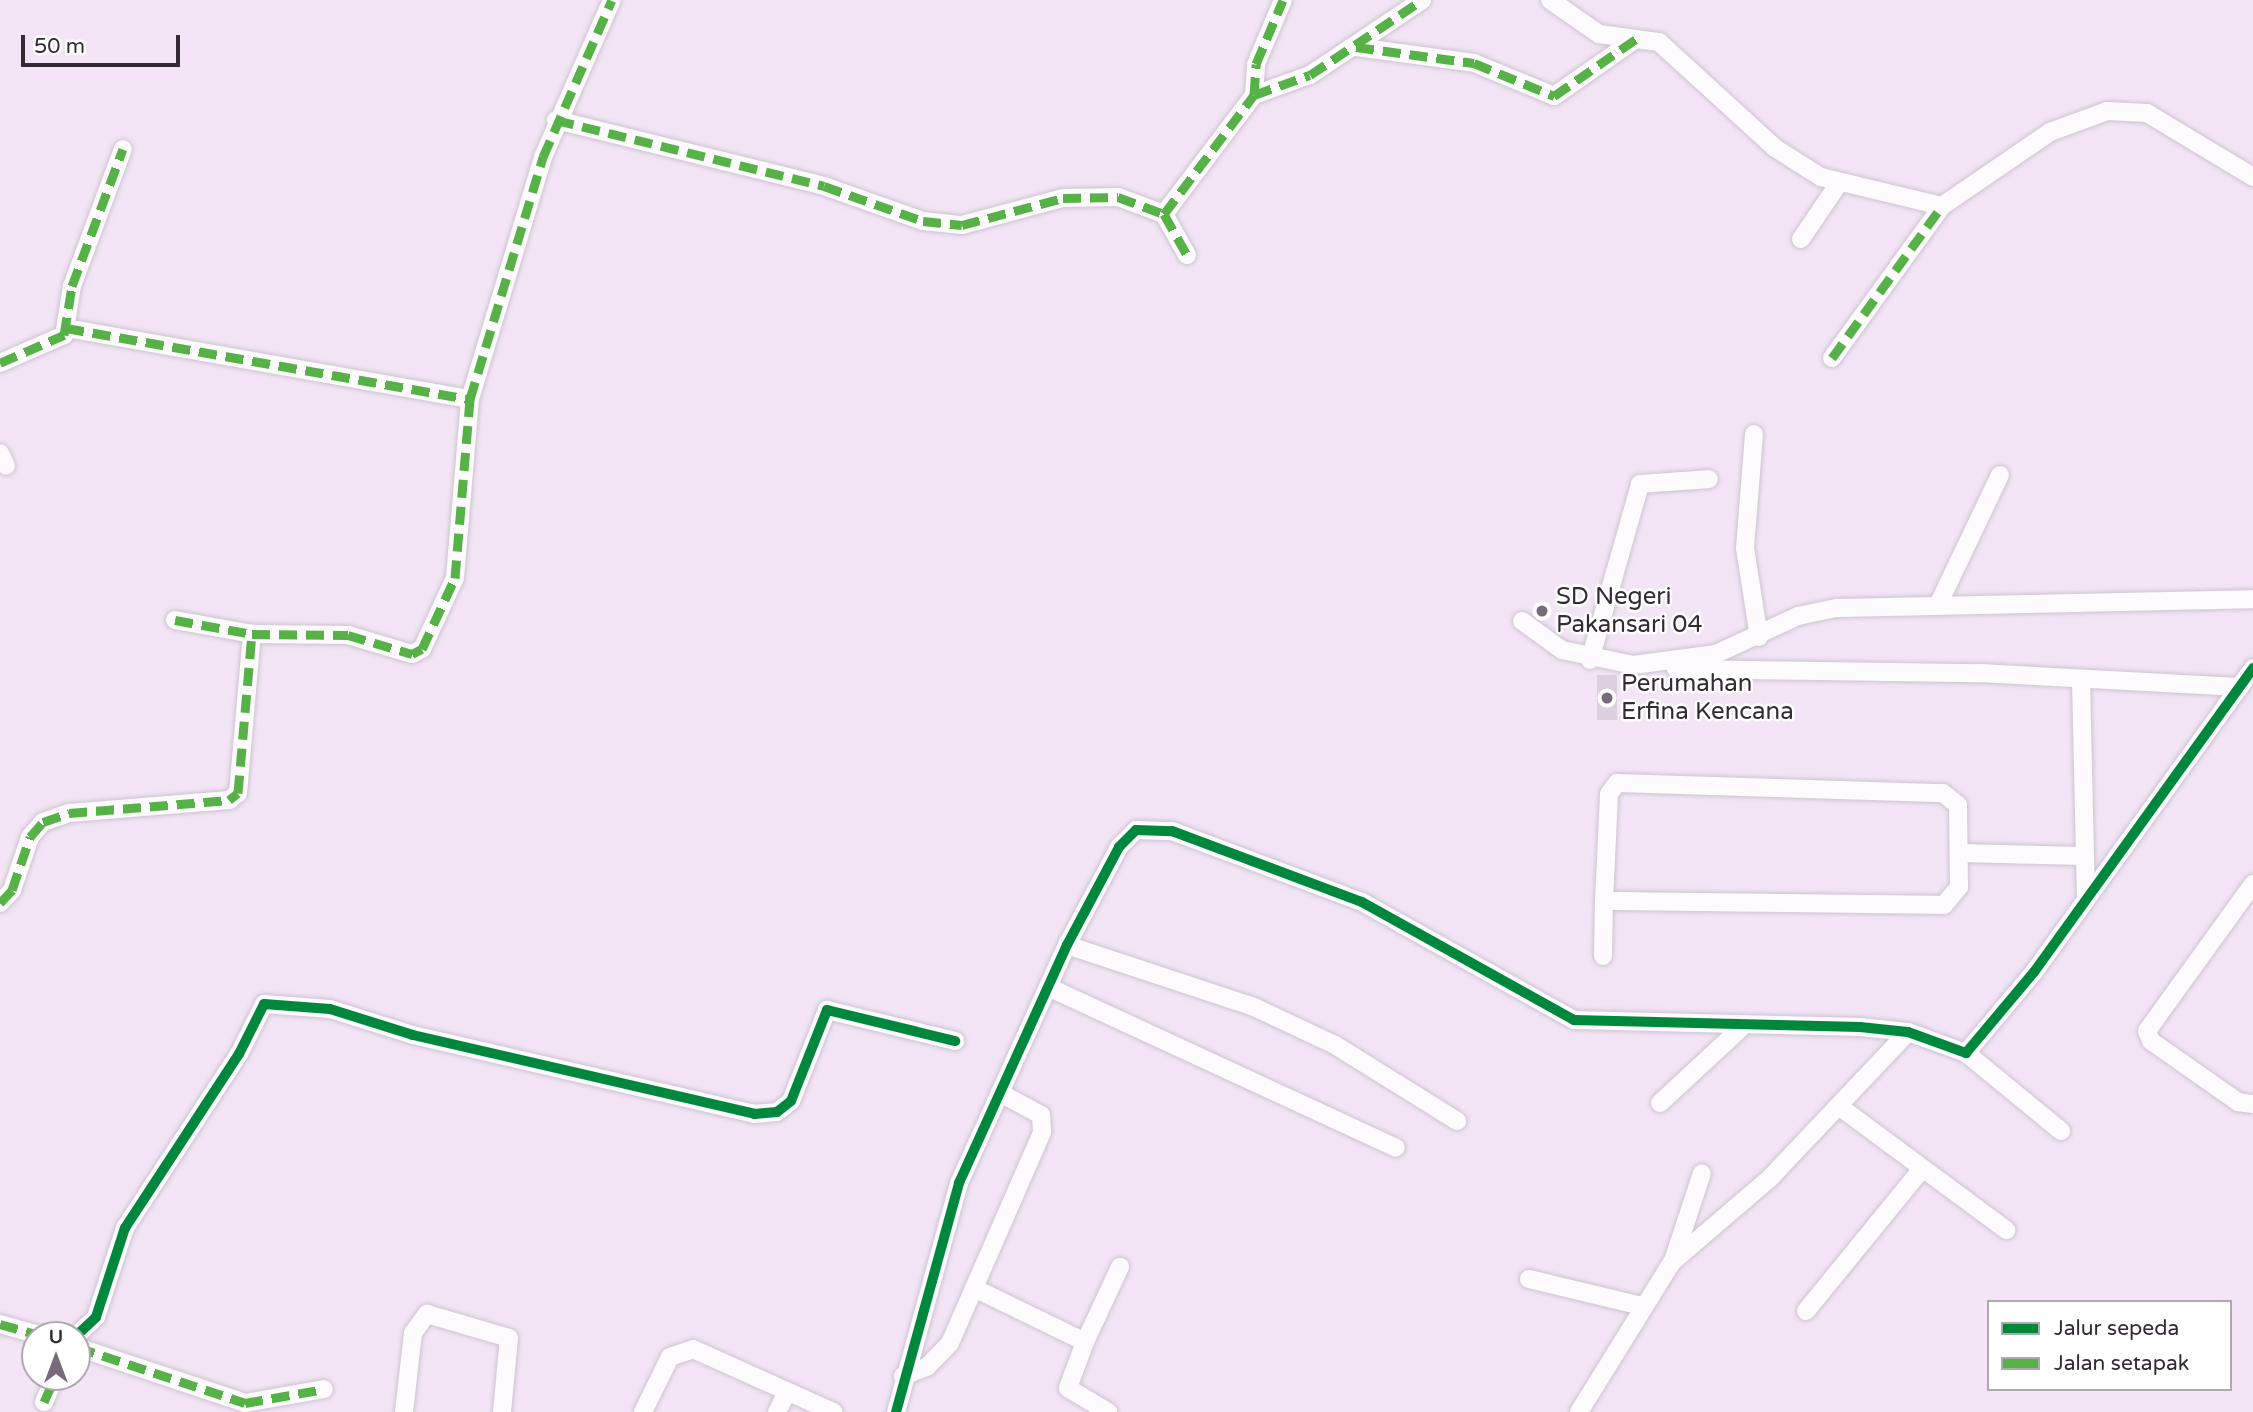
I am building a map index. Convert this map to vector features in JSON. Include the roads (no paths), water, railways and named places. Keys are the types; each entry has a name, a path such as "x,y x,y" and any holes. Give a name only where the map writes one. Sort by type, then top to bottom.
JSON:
{"street":[{"path":"175,620 252,634 325,632 412,654 422,649 455,578 470,399 556,120 612,0"},
{"path":"1164,214 1254,95 1256,64 1283,0"},
{"path":"1254,95 1311,75 1422,0"},
{"path":"1550,0 1583,27 1659,42 1775,148 1839,183 1942,206"},
{"path":"1356,47 1474,63 1554,96 1636,39"},
{"path":"1832,358 1942,206 2050,132 2107,111 2159,118 2253,177"},
{"path":"556,120 762,176 824,186 923,221 973,223 1084,195 1118,197 1164,214 1187,255"},
{"path":"0,363 43,349 66,328 72,286 123,149"},
{"path":"1801,239 1839,183"},
{"path":"66,328 470,399"},
{"path":"1754,434 1745,548 1759,637"},
{"path":"1938,605 2000,475"},
{"path":"1590,666 1616,551 1640,484 1709,479"},
{"path":"1590,666 1716,654 1816,611 1938,605 2060,607 2253,599"},
{"path":"1522,621 1541,640 1590,666 1874,669 2239,687"},
{"path":"0,903 43,822 69,813 229,800 238,793 252,634"},
{"path":"1966,1053 2085,899 2253,668"},
{"path":"2081,680 2085,899"},
{"path":"1603,956 1604,901 1609,794 1623,782 1943,793 1958,805 1960,853 1956,893 1929,908 1604,901"},
{"path":"896,1412 903,1376 959,1183 1067,945 1126,837 1153,827 1362,902 1574,1020 1908,1032 1966,1053 2061,1131"},
{"path":"1960,853 2083,856"},
{"path":"2253,884 2147,1031 2151,1041 2238,1102 2253,1104"},
{"path":"1067,945 1254,1007 1335,1045 1457,1121"},
{"path":"1048,987 1396,1148"},
{"path":"91,1322 96,1317 125,1228 239,1054 264,1004 330,1009 413,1035 754,1114 777,1112 791,1101 827,1010 955,1041"},
{"path":"1660,1103 1741,1028"},
{"path":"1579,1412 1642,1306 1672,1262 1839,1107 1908,1032"},
{"path":"903,1376 941,1356 974,1288 1042,1132 1041,1115 1000,1093"},
{"path":"1839,1107 1920,1171 2006,1230"},
{"path":"1806,1311 1920,1171"},
{"path":"1672,1262 1702,1173"},
{"path":"1108,1412 1068,1388 1085,1342 1120,1267"},
{"path":"1530,1279 1642,1306"},
{"path":"974,1288 1085,1342"},
{"path":"404,1412 415,1324 435,1314 509,1338 502,1412"},
{"path":"0,1324 21,1330"},
{"path":"643,1412 670,1357 680,1349 693,1349 786,1394 833,1412"},
{"path":"91,1352 245,1403 324,1389"},
{"path":"44,1402 49,1391"},
{"path":"777,1412 786,1394"}],"place":[{"name":"SD Negeri Pakansari 04","path":"1542,611"},
{"name":"Perumahan Erfina Kencana","path":"1607,698"}]}
